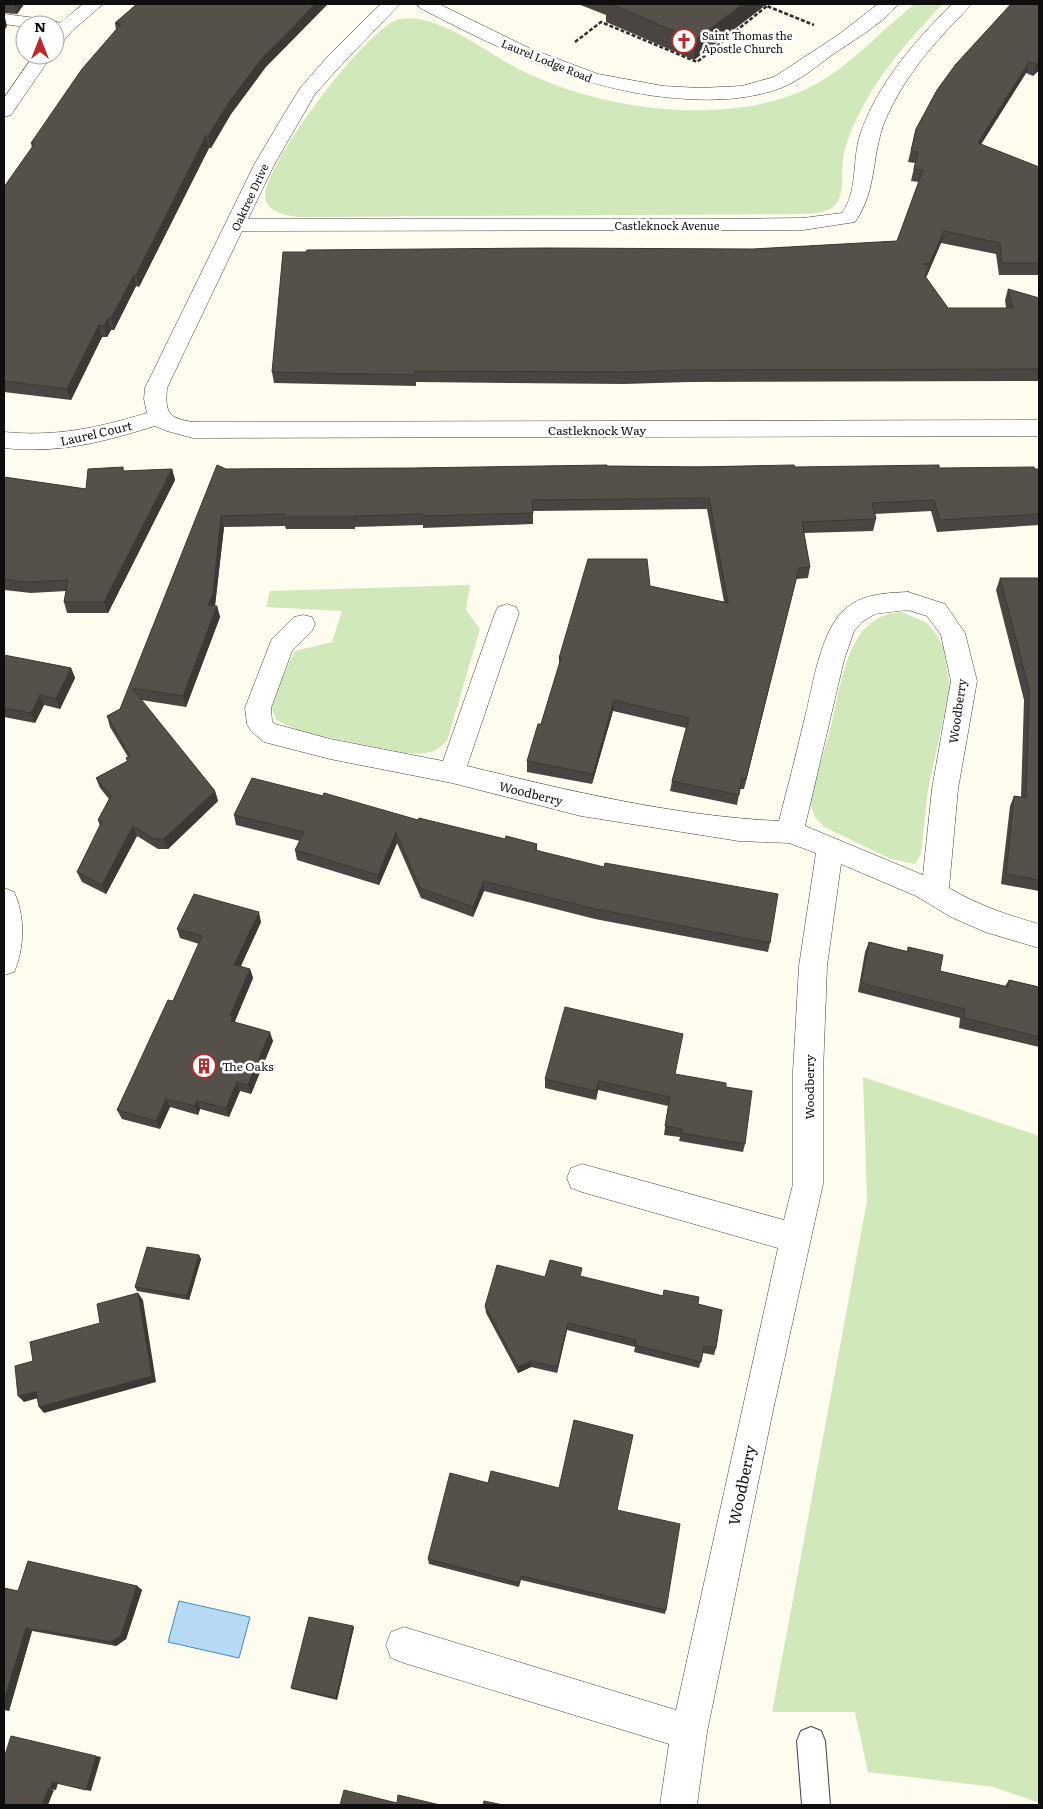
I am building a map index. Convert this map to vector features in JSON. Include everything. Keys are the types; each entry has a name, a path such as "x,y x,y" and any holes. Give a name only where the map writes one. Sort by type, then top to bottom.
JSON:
{"street":[{"path":"65,24 94,4"},
{"name":"Oaktree Drive","path":"158,417 154,403 156,388 264,165 308,91 391,4"},
{"name":"Laurel Lodge Road","path":"426,4 518,50 580,75 634,89 684,94 740,92 762,88 782,81 853,34 889,4"},
{"name":"Castleknock Avenue","path":"236,225 736,225 803,224 848,218 856,209 860,200 864,156 876,117 894,85 923,46 943,22 962,4"},
{"path":"4,111 36,65"},
{"name":"Castleknock Way","path":"158,417 164,423 193,430 1039,428"},
{"name":"Laurel Court","path":"4,440 29,443 70,441 158,417"},
{"name":"Woodberry","path":"790,832 832,660 843,626 853,616 868,606 887,602 908,600 936,610 953,633 964,681 945,788 935,893"},
{"path":"452,773 507,614"},
{"name":"Woodberry","path":"303,624 281,646 258,708 260,724 273,735 330,750 452,773 581,805 739,830 790,832 830,847 935,893 961,909 995,924 1039,936"},
{"name":"Woodberry","path":"678,1805 689,1732 756,1415 808,1184 810,1148 808,1072 813,966 830,847"},
{"path":"4,900 9,935 4,962"},
{"path":"582,1178 796,1238"},
{"path":"404,1645 689,1732"}],"lane":[{"path":"812,1741 816,1805"}],"path":[{"path":"762,4 818,27"},
{"path":"568,47 601,22 697,62 767,6"}],"green space":[{"path":"915,4 943,4 889,66 866,100 845,148 842,165 841,194 833,207 823,212 802,214 297,217 277,212 266,201 265,196 269,180 281,156 320,98 366,44 385,27 400,19 413,18 441,26 455,32 506,62 539,78 576,92 617,102 659,108 701,110 741,107 780,99 814,85 854,58"},
{"path":"470,585 466,610 480,629 447,741 437,749 423,753 405,753 301,732 276,720 272,708 282,678 295,651 332,642 342,611 266,607 270,591"},
{"path":"902,612 927,623 936,634 943,646 950,687 928,790 921,854 915,864 891,859 824,827 815,817 811,806 811,796 850,654 858,638 869,625 883,616"},
{"path":"863,1077 1039,1136 1039,1803 994,1787 868,1772 855,1712 772,1712 867,1201"}],"water":[{"path":"179,1601 250,1617 239,1658 168,1642"}],"building":[{"path":"137,4 315,4 263,57 229,102 208,136 206,136 136,275 134,275 111,318 108,318 104,326 99,325 67,389 4,381 4,187 35,143 31,143 82,69 121,24 115,23"},
{"path":"611,4 743,4 695,40"},
{"path":"1011,4 1039,4 1039,62 1037,64 1029,62 978,143 1039,167 1039,263 1002,263 1000,243 944,231 930,263 923,264 929,266 925,276 948,308 1013,308 1008,289 1039,298 1039,369 690,370 624,372 415,371 415,375 272,372 283,252 306,252 307,250 545,248 753,249 897,241 923,170 914,169 918,152 911,151 916,129 937,90 956,64"},
{"path":"217,465 226,469 607,465 696,467 939,465 939,468 1034,467 1039,469 1039,514 940,520 934,500 872,503 876,519 802,522 810,567 799,568 746,779 742,778 739,795 672,781 689,718 614,700 593,774 527,761 538,724 541,724 561,658 559,658 588,559 647,559 650,586 728,603 709,498 532,500 533,513 354,517 284,517 284,514 221,516 213,594 208,605 217,606 183,696 132,688 215,791 164,839 154,839 133,826 102,885 77,872 102,821 98,820 111,796 96,778 128,761 126,758 130,756 107,716 120,709"},
{"path":"123,467 123,471 172,469 104,602 64,602 68,580 27,582 4,579 4,477 86,489 88,469"},
{"path":"1000,578 1039,578 1039,880 1006,874 1014,796 1026,798 1029,689"},
{"path":"4,655 71,668 56,699 40,695 31,713 4,708"},
{"path":"252,778 323,796 324,793 418,820 419,818 505,839 506,836 537,844 535,850 604,867 605,863 778,894 770,943 596,909 484,881 473,907 420,888 396,832 378,875 295,850 304,832 234,815"},
{"name":"The Oaks","path":"194,894 259,912 234,965 250,969 230,1016 233,1016 231,1021 270,1032 248,1085 237,1082 226,1108 197,1101 195,1106 166,1099 156,1121 117,1110 168,1000 173,1001 202,936 177,929"},
{"path":"869,942 908,952 908,947 943,955 940,971 1008,987 1009,980 1039,987 1039,1037 964,1018 965,1009 861,983"},
{"path":"565,1007 683,1034 675,1074 726,1083 726,1087 752,1091 745,1144 681,1133 682,1129 665,1126 670,1097 599,1081 596,1091 545,1079"},
{"path":"147,1247 199,1255 187,1296 135,1287"},
{"path":"550,1260 582,1268 580,1276 663,1296 664,1290 699,1297 698,1304 722,1310 716,1348 704,1346 701,1362 635,1345 636,1340 568,1323 557,1367 531,1361 518,1367 485,1306 497,1265 545,1277"},
{"path":"138,1293 152,1376 39,1407 36,1391 18,1396 15,1366 33,1361 30,1342 100,1323 97,1304"},
{"path":"574,1420 633,1435 617,1510 680,1524 666,1610 521,1576 519,1583 428,1559 450,1473 488,1483 491,1471 559,1488"},
{"path":"28,1561 137,1586 121,1636 111,1642 26,1628 4,1701 4,1588 18,1591"},
{"path":"309,1617 353,1626 336,1698 291,1688"},
{"path":"11,1736 96,1756 86,1790 52,1782 42,1805 4,1805 4,1758"},
{"path":"344,1790 397,1803 398,1795 440,1805 340,1805"},
{"path":"484,1801 503,1805 483,1805"}],"place":[{"name":"Saint Thomas the Apostle Church","path":"684,41"},
{"name":"The Oaks","path":"204,1066"}]}
